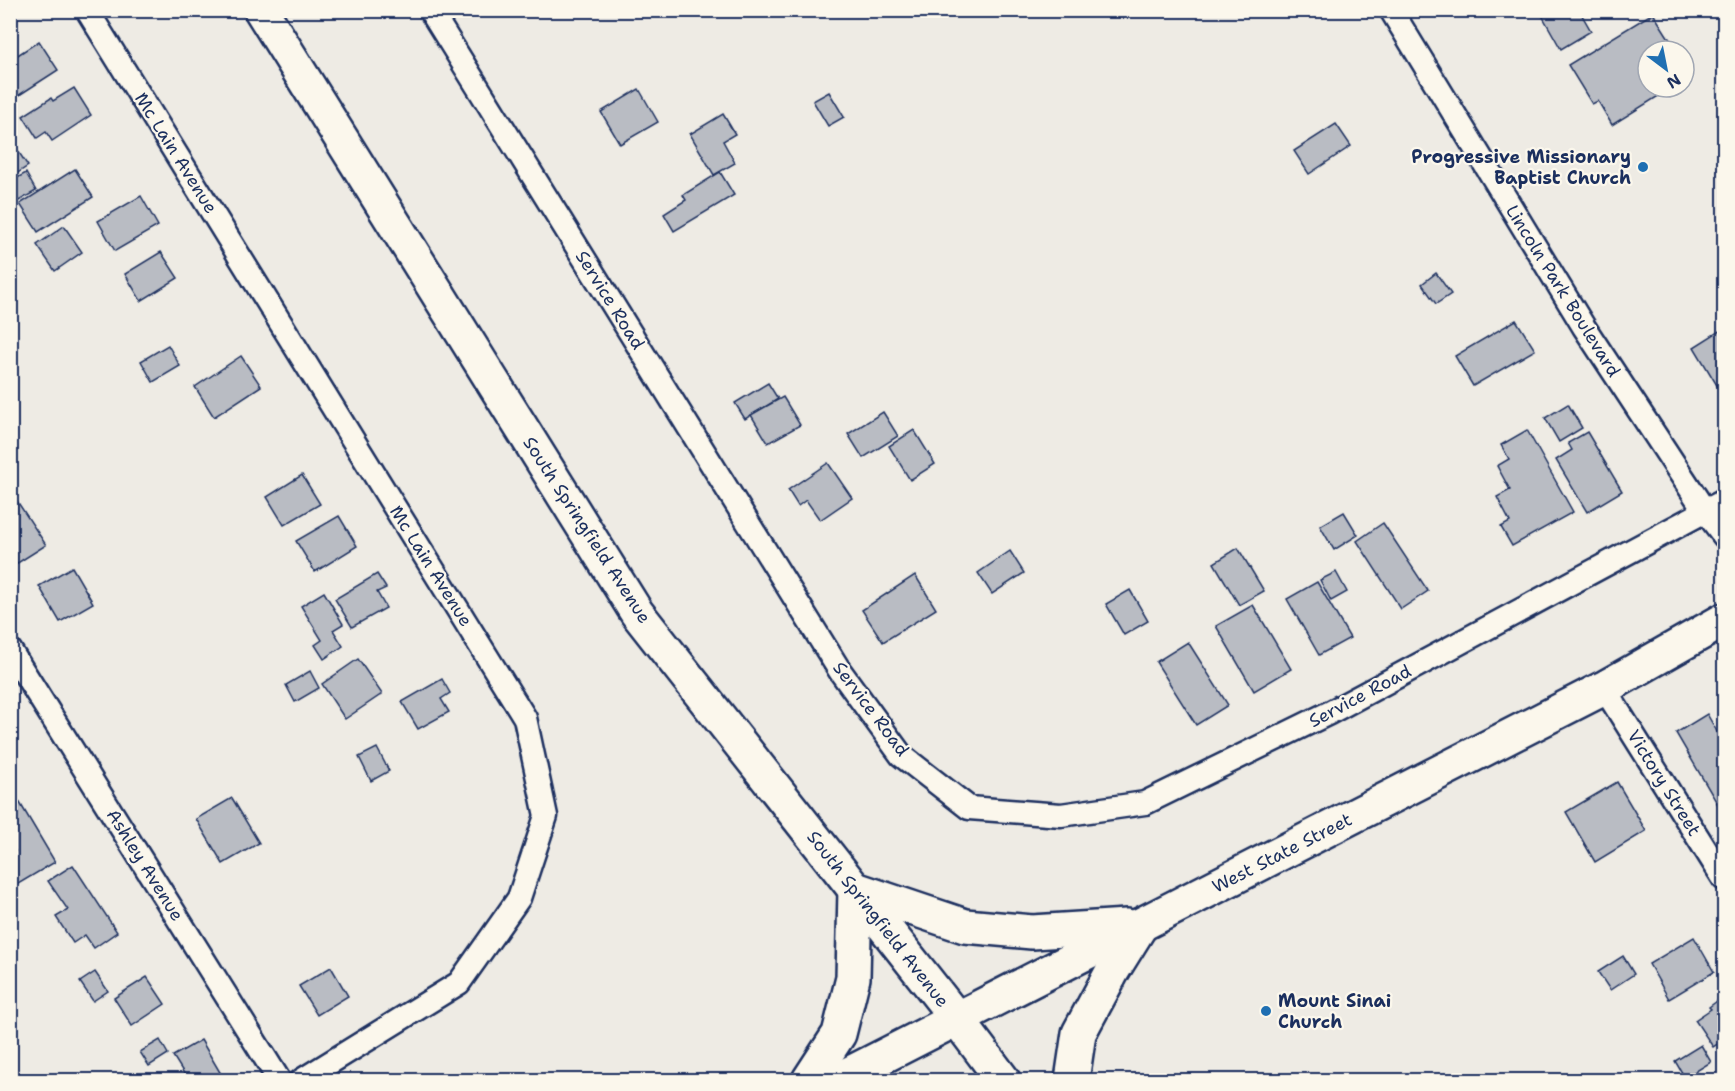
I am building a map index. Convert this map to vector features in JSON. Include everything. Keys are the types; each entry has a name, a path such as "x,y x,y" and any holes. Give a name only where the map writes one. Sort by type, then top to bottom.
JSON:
{"main road":[{"name":"South Springfield Avenue","path":"261,10 637,613 1003,1080"},
{"name":"West State Street","path":"837,1080 1604,688 1725,620"},
{"path":"809,1080 839,1034 853,978 855,890 965,926 1032,932 1141,925"},
{"path":"1072,1080 1079,1033 1113,970 1141,925"}],"street":[{"name":"Mc Lain Avenue","path":"87,10 525,718 546,816 519,898 459,983 302,1080"},
{"name":"Service Road","path":"430,10 840,671 901,755 969,808 1061,815 1145,802 1329,713 1715,506"},
{"name":"Lincoln Park Boulevard","path":"1391,10 1584,327 1715,506 1725,536"},
{"name":"Ashley Avenue","path":"10,650 279,1080"},
{"name":"Victory Street","path":"1604,688 1725,879"}],"building":[{"path":"1539,10 1579,10 1591,31 1561,49"},
{"path":"1653,13 1669,39 1636,39 1636,99 1654,99 1612,125 1598,101 1592,104 1568,65"},
{"path":"39,41 58,70 10,101 10,60"},
{"path":"74,88 91,115 52,141 46,132 37,138 23,116 51,98 53,101"},
{"path":"639,89 658,122 620,144 601,112"},
{"path":"829,92 844,117 828,126 813,101"},
{"path":"723,114 735,134 723,141 735,163 714,175 690,134"},
{"path":"1336,124 1351,146 1309,174 1294,151"},
{"path":"14,145 28,166 10,178 10,147"},
{"path":"75,169 93,197 38,232 20,204"},
{"path":"720,172 734,195 674,231 664,214 686,200 683,195"},
{"path":"26,173 36,191 10,206 10,182"},
{"path":"141,196 158,226 115,251 98,221"},
{"path":"64,226 82,252 55,271 37,245"},
{"path":"161,252 178,278 141,301 125,274"},
{"path":"1436,273 1451,294 1436,304 1422,284"},
{"path":"1516,320 1535,350 1473,386 1455,356"},
{"path":"1724,328 1724,397 1694,347"},
{"path":"168,345 180,366 153,382 141,361"},
{"path":"241,356 261,386 214,417 195,387"},
{"path":"768,383 778,399 745,419 735,403"},
{"path":"783,397 800,425 768,443 751,415"},
{"path":"1568,404 1582,428 1559,442 1545,418"},
{"path":"883,412 898,436 863,458 848,434"},
{"path":"914,430 935,464 910,480 889,446"},
{"path":"1527,430 1573,512 1512,546 1501,527 1510,522 1497,497 1510,490 1497,466 1509,459 1501,445"},
{"path":"1587,432 1622,491 1587,512 1556,460 1572,450 1568,443"},
{"path":"828,463 852,498 820,520 806,500 798,506 788,490"},
{"path":"302,475 320,504 284,525 267,497"},
{"path":"11,492 46,545 16,564 10,556"},
{"path":"1344,512 1358,535 1334,550 1320,526"},
{"path":"339,516 357,546 315,572 296,541"},
{"path":"1383,523 1428,591 1401,609 1357,541"},
{"path":"1238,548 1264,591 1239,605 1214,563"},
{"path":"1010,551 1024,573 992,594 978,573"},
{"path":"72,567 93,603 60,622 39,586"},
{"path":"1336,572 1347,592 1331,601 1320,580"},
{"path":"377,574 386,588 377,592 386,608 352,627 335,599"},
{"path":"915,575 936,609 883,642 862,610"},
{"path":"1317,582 1350,638 1319,655 1287,599"},
{"path":"1130,590 1148,621 1124,635 1106,604"},
{"path":"324,592 343,624 333,630 343,646 324,659 315,645 322,640 301,606"},
{"path":"1253,605 1291,669 1254,691 1216,626"},
{"path":"1188,642 1228,705 1196,725 1156,662"},
{"path":"358,659 382,694 345,719 322,684"},
{"path":"310,671 319,688 295,702 286,685"},
{"path":"442,679 450,693 441,699 449,712 418,729 402,702"},
{"path":"1707,714 1724,744 1724,815 1676,733"},
{"path":"377,748 389,771 371,781 359,757"},
{"path":"1617,782 1646,831 1595,862 1566,812"},
{"path":"17,798 55,862 18,884 10,871 10,854 15,851 10,843 10,802"},
{"path":"232,798 259,843 223,864 196,819"},
{"path":"73,865 117,932 94,948 85,935 73,943 56,917 68,910 48,881"},
{"path":"1694,937 1714,972 1669,999 1649,964"},
{"path":"1623,956 1634,974 1610,990 1598,972"},
{"path":"331,967 348,996 317,1015 299,986"},
{"path":"95,972 108,991 93,1001 80,982"},
{"path":"147,977 165,1004 132,1026 114,998"},
{"path":"1724,996 1724,1040 1713,1047 1695,1020"},
{"path":"160,1040 168,1054 149,1066 140,1052"},
{"path":"201,1040 221,1074 210,1080 188,1080 173,1056"},
{"path":"1701,1045 1711,1062 1685,1078 1675,1061"}],"place":[{"name":"Progressive Missionary Baptist Church","path":"1643,167"},
{"name":"Mount Sinai Church","path":"1266,1011"}]}
